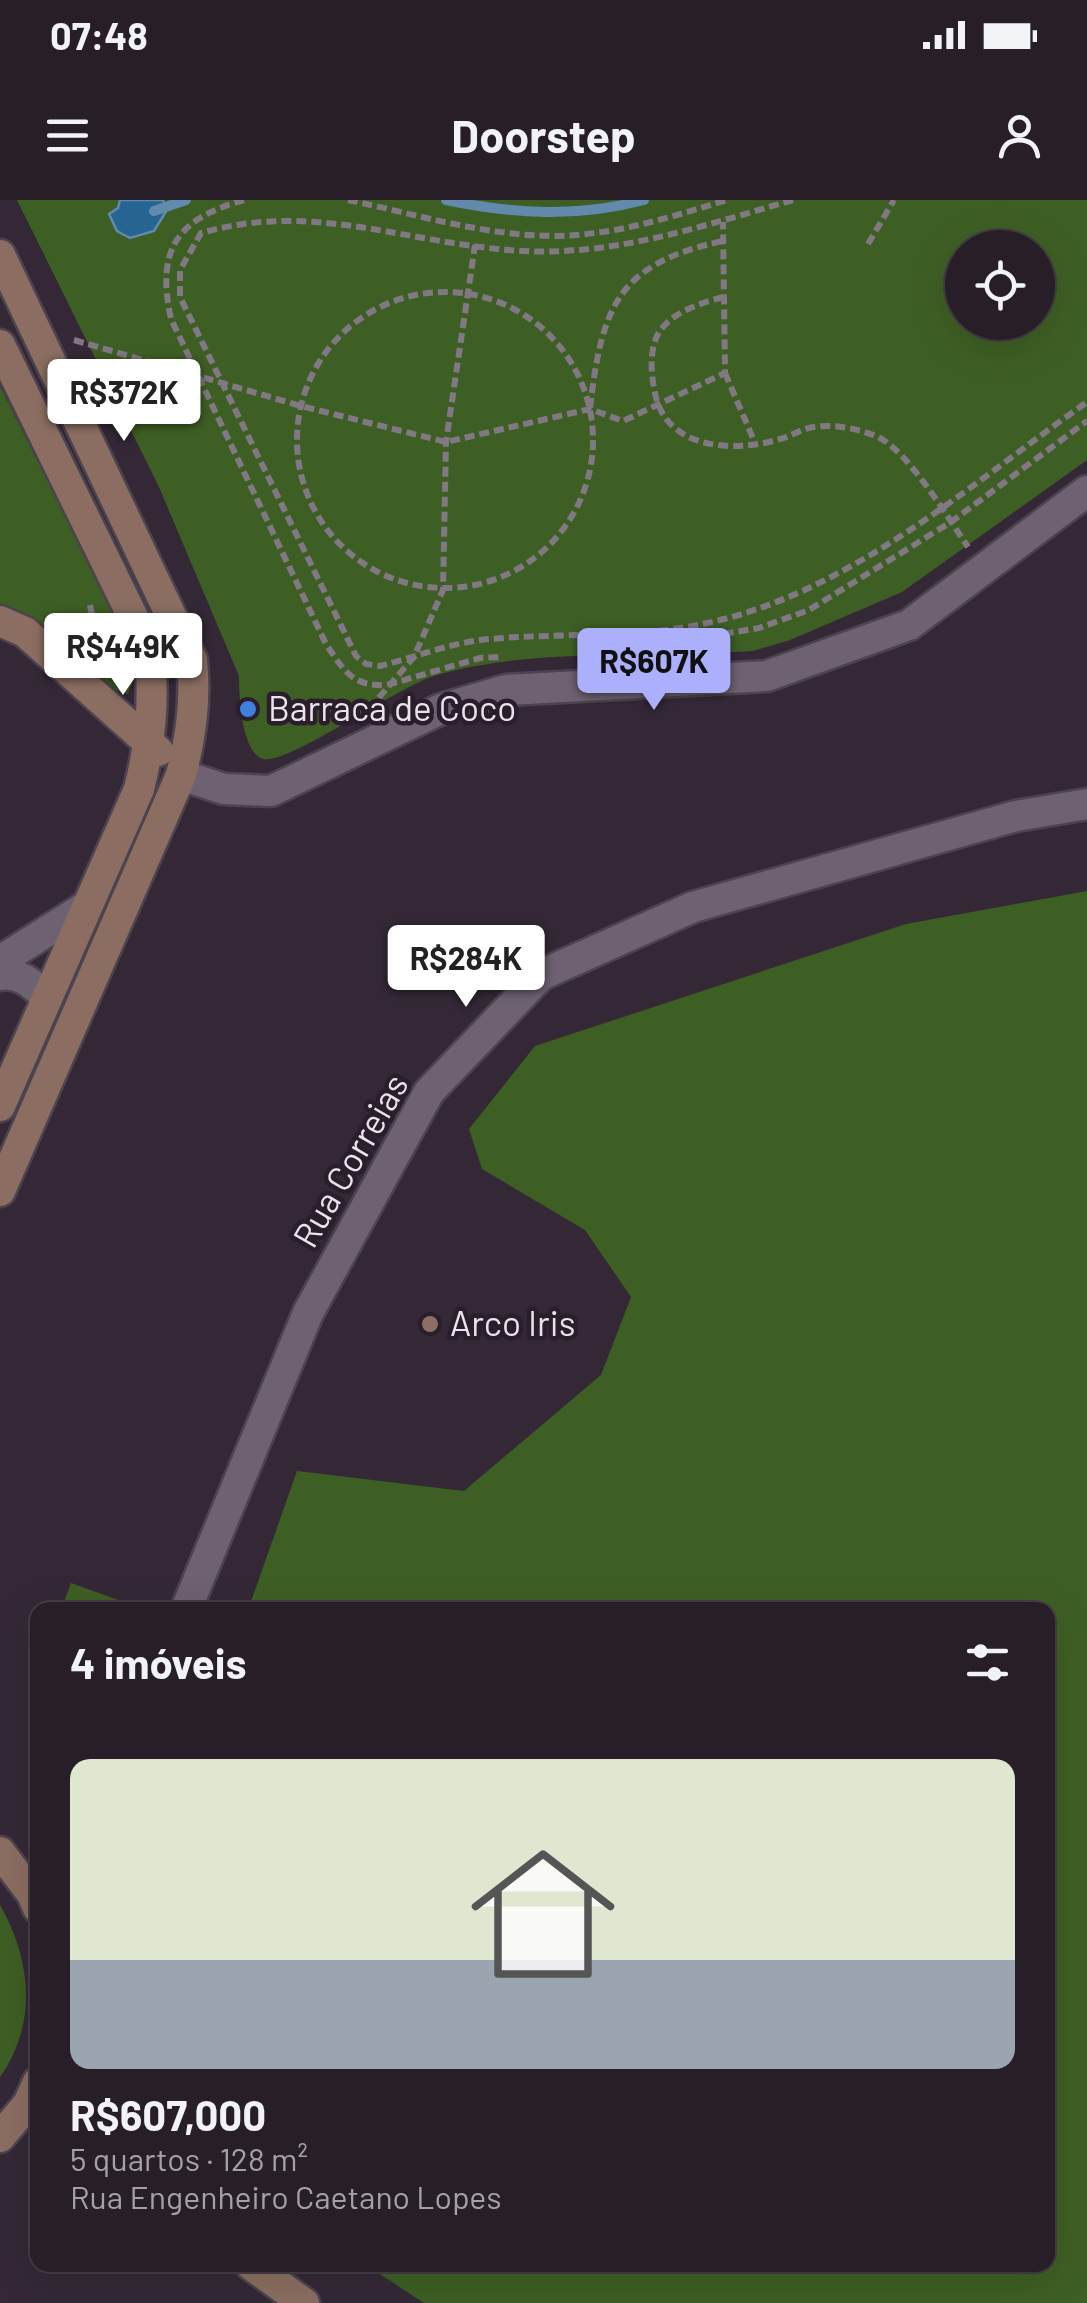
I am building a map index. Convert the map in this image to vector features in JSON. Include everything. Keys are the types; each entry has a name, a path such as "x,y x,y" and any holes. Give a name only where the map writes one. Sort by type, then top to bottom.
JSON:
{"street":[{"path":"0,255 192,660 194,725 181,776 0,1192"},
{"path":"0,345 150,652 154,702 150,743 139,789 0,1106"},
{"path":"0,621 24,632 150,743 181,776 224,790 271,791 441,709 506,690 767,676 910,625 1087,490"},
{"name":"Rua Correias","path":"189,1602 308,1313 429,1092 542,976 693,907 1016,816 1087,804"},
{"path":"0,961 87,906"},
{"path":"0,975 11,973 27,980 46,996"},
{"path":"0,1852 30,1891"},
{"path":"0,2137 30,2103"},
{"path":"261,2272 304,2303"}],"path":[{"path":"244,200 198,217 177,235 168,259 164,289 171,319 197,376 326,644 349,678 362,685 387,685 480,658 510,657"},
{"path":"348,200 516,233 572,235 632,228 727,200"},
{"path":"326,212 474,246 573,251 622,245 793,200"},
{"path":"868,244 894,200"},
{"path":"294,210 227,221 201,233 180,270 180,297 356,656 366,664 380,666 490,639 620,636 724,620 791,594 876,551 1087,402"},
{"path":"723,221 725,372 755,444"},
{"path":"590,409 574,367 547,332 510,306 468,293 424,293 382,306 345,331 317,365 301,406 297,451 306,494 328,532 360,563 399,582 443,590 486,584 526,565 559,535 582,497 593,454 590,409 603,326 618,297 636,278 660,262 683,250 723,241"},
{"path":"365,714 414,657 443,590 446,442 474,246"},
{"path":"723,296 683,311 658,334 650,370 658,407 671,426 694,441 726,448 779,440 807,428 838,426 880,438 926,484 971,552"},
{"path":"72,340 301,406 446,442 590,409 623,421 725,372"},
{"path":"623,652 760,628 809,610 950,522 1087,421"},
{"path":"86,648 100,658 92,600 103,613"}],"green space":[{"path":"17,200 1087,200 1087,460 902,592 790,640 753,651 549,657 469,667 434,676 296,750 264,759 256,755 246,735 239,676 159,487"},
{"path":"0,386 125,636 135,675 128,694 112,689 39,626 0,604"},
{"path":"1087,891 1087,2303 424,2303 377,2272 1055,2272 1055,1602 251,1602 297,1471 464,1491 601,1375 631,1297 585,1230 482,1169 469,1129 535,1046 906,924"},
{"path":"71,1583 124,1602 64,1602"},
{"path":"0,1905 18,1947 26,1991 20,2035 0,2077"}],"water":[{"path":"120,200 163,200 167,210 154,231 130,238 117,231 109,214 118,208"}],"waterway":[{"path":"154,211 186,200"},
{"path":"446,200 545,212 594,210 644,200"}],"place":[{"name":"Barraca de Coco","path":"248,709"},
{"name":"Arco Iris","path":"430,1324"}]}
